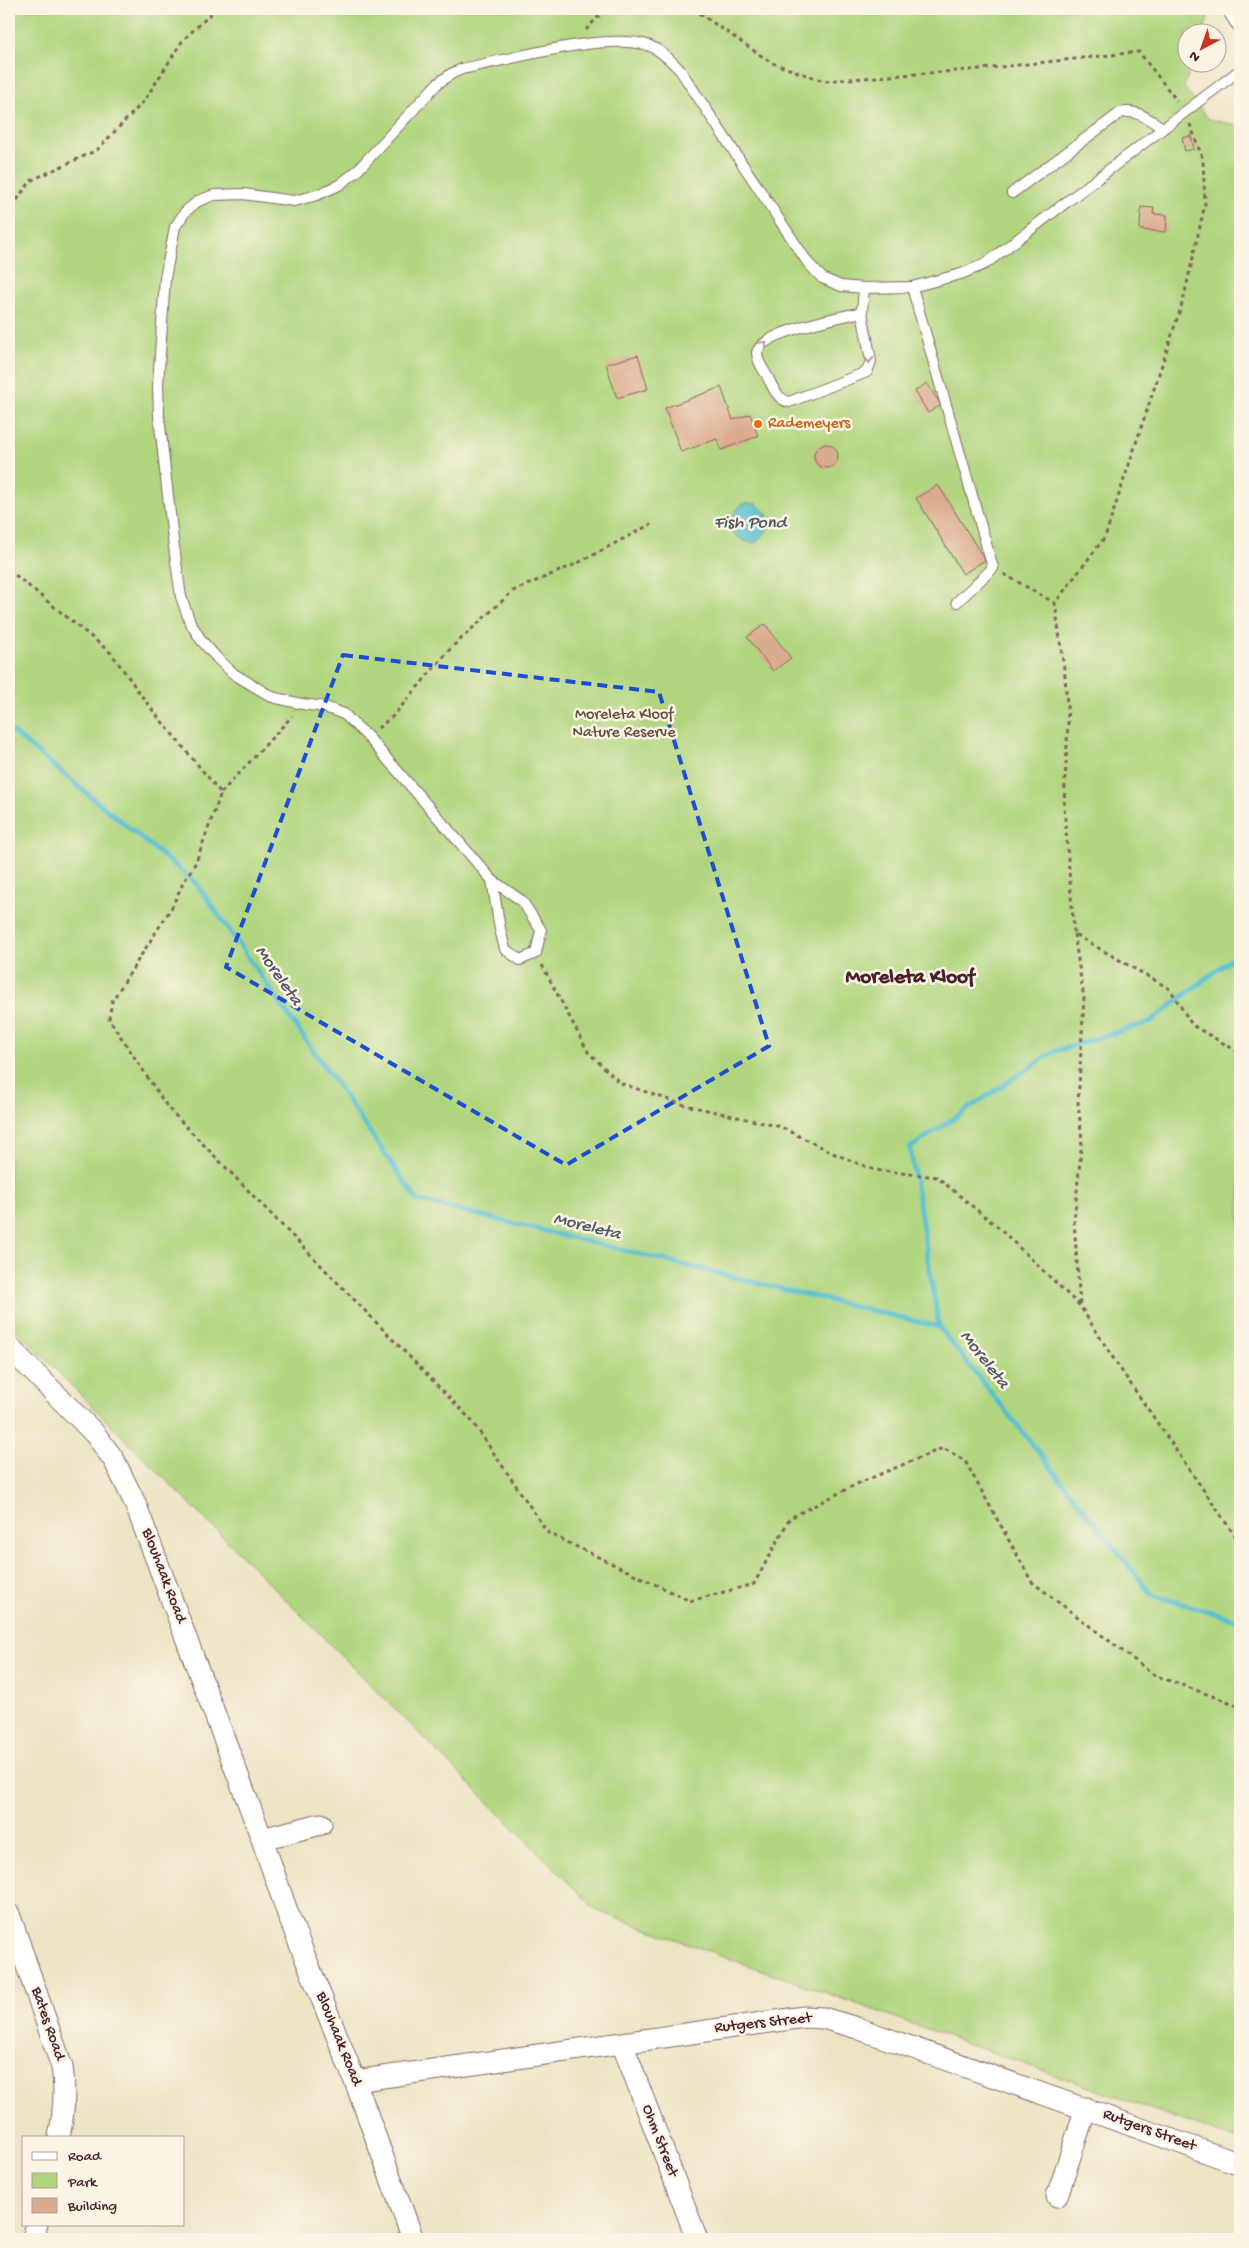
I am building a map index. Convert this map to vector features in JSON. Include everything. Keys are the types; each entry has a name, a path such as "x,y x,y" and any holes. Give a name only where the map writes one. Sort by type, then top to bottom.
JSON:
{"street":[{"path":"1233,9 1240,20"},
{"name":"Blouhaak Road","path":"9,1347 95,1434 117,1466 135,1503 262,1839 288,1917 355,2081 413,2239"},
{"path":"262,1839 321,1824"},
{"name":"Bates Road","path":"9,1914 62,2068 66,2089 59,2136"},
{"name":"Rutgers Street","path":"355,2081 804,2016 823,2018 857,2028 1240,2164"},
{"name":"Ohm Street","path":"622,2042 697,2239"},
{"path":"1056,2196 1086,2108"},
{"path":"33,2239 36,2226"}],"lane":[{"path":"492,880 505,949 520,960 536,954 541,930 522,901 492,880 368,737 344,714 325,707 272,697 234,674 201,640 190,622 181,597 159,417 158,385 164,278 175,227 185,212 198,201 214,195 243,194 272,199 294,200 317,195 339,185 356,172 437,84 462,69 601,42 631,42 651,47 666,56 680,70 808,263 822,278 841,286 864,288 912,287 961,274 985,264 1240,70"},
{"path":"1012,193 1120,113 1130,111 1140,114 1163,128"},
{"path":"912,287 993,568 957,602"},
{"path":"862,312 787,332 767,340 757,352 758,360 777,395 789,402 867,372 871,361 862,312 864,288"}],"path":[{"path":"9,214 20,195 32,180 97,150 144,101 183,40 216,9"},
{"path":"570,48 604,9"},
{"path":"693,9 772,64 824,81 982,69 1139,52 1185,111 1203,160 1205,204 1183,301 1105,537 1055,603 1065,676 1068,722 1064,806 1074,934 1084,999 1078,1103 1082,1140 1074,1221 1080,1306"},
{"path":"368,737 393,716 451,648 513,591 578,563 651,524"},
{"path":"993,568 1055,603"},
{"path":"9,570 111,653 148,706 222,793"},
{"path":"302,704 222,793 196,862 182,884 172,907 112,1001 109,1019 168,1108 472,1421 548,1533 690,1601 754,1584 790,1518 859,1484 943,1448 965,1461 1032,1582 1154,1675 1240,1706"},
{"path":"1074,934 1170,989 1192,1025 1240,1053"},
{"path":"536,954 588,1052 620,1083 681,1104 781,1127 837,1155 874,1170 936,1177 1000,1229 1080,1306 1118,1367 1240,1543"}],"highlighted area":[{"path":"343,655 659,692 769,1046 566,1165 226,967"}],"green space":[{"name":"Moreleta Kloof Nature Reserve","path":"9,9 1202,9 1208,18 1207,22 1176,22 1176,72 1189,72 1184,87 1208,119 1240,126 1240,2141 597,1911 9,1323"}],"water":[{"name":"Fish Pond","path":"746,503 757,504 767,514 769,528 756,543 744,541 733,533 732,524 735,511"}],"building":[{"path":"1191,136 1194,149 1185,151 1182,138"},
{"path":"1141,207 1154,208 1153,214 1167,215 1166,232 1140,230"},
{"path":"638,355 648,389 617,398 606,364"},
{"path":"927,383 941,405 928,413 915,391"},
{"path":"721,387 733,420 750,414 758,436 721,450 717,439 681,452 665,408"},
{"path":"826,444 835,447 838,456 835,465 826,468 817,465 814,456 817,447"},
{"path":"938,485 985,560 963,574 916,498"},
{"path":"765,624 791,658 773,671 747,637"}],"waterway":[{"name":"Moreleta","path":"9,729 197,884 417,1200 939,1327 1152,1595 1240,1620"},
{"path":"939,1327 910,1148 1053,1052 1150,1022 1240,952"}],"place":[{"name":"Rademeyers","path":"758,424"}],"district":[{"name":"Moreleta Kloof","path":"910,978"}]}
